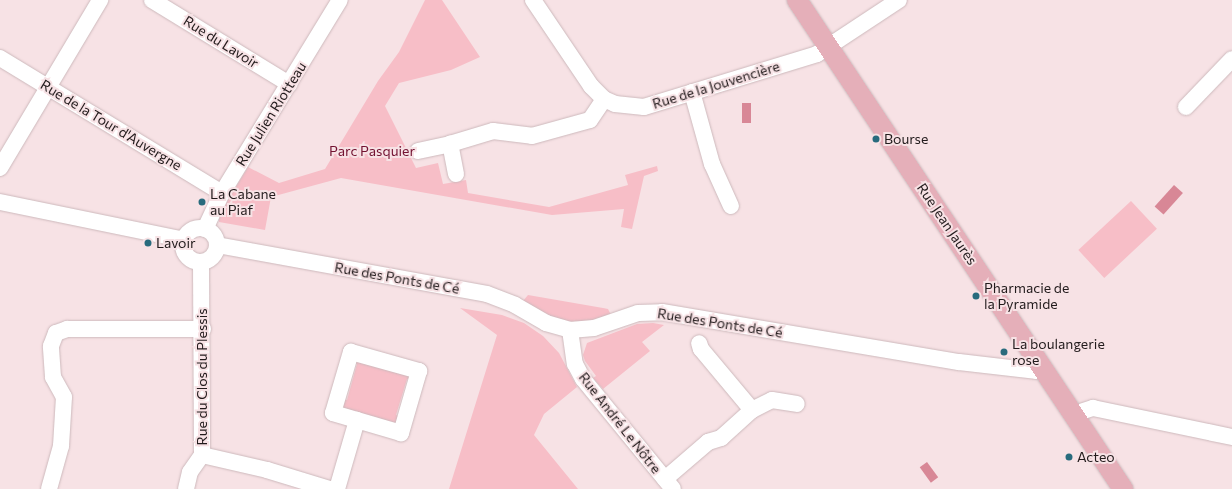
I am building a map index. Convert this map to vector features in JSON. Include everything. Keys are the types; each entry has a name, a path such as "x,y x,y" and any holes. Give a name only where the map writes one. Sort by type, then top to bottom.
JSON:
{"main road":[{"name":"Rue Jean Jaurès","path":"797,0 1123,489"}],"street":[{"path":"0,168 100,0"},
{"name":"Rue du Lavoir","path":"152,0 289,84"},
{"name":"Rue Julien Riotteau","path":"205,229 222,193 340,0"},
{"name":"Rue de la Jouvencière","path":"532,0 591,86 604,99 615,104 644,107 817,54 830,48 899,0"},
{"name":"Rue de la Tour d'Auvergne","path":"0,58 222,193"},
{"path":"1186,107 1232,59"},
{"path":"692,92 712,164 731,206"},
{"path":"418,151 450,144 493,131 532,136 590,120 604,99"},
{"path":"450,144 456,174"},
{"path":"0,202 44,209 185,240"},
{"path":"205,229 213,234 217,245 211,258 201,262 195,261 185,253 185,240 192,231 205,229"},
{"name":"Rue des Ponts de Cé","path":"217,245 487,294 515,305 546,323 570,330 594,328 638,313 662,312 936,358 1037,371 1043,369"},
{"name":"Rue du Clos du Plessis","path":"186,489 190,472 202,455 201,262"},
{"path":"49,489 61,446 64,397 53,377 51,346 56,333 67,329 202,330"},
{"name":"Rue André Le Nôtre","path":"570,330 575,364 583,379 669,484"},
{"path":"699,343 701,349 752,410"},
{"path":"351,352 419,371 401,433 357,420 333,414 351,352"},
{"path":"669,484 708,442 721,438 752,410 772,400 797,404"},
{"path":"1074,414 1093,408 1232,437"},
{"path":"337,489 357,420"},
{"path":"202,455 267,470 328,489"}],"green space":[{"name":"Parc Pasquier","path":"425,0 442,0 480,57 451,70 399,83 385,106 416,168 438,163 443,184 466,180 468,193 549,207 628,185 625,175 657,166 658,171 644,176 632,229 621,227 624,209 552,215 341,178 271,197 265,230 219,222 219,215 248,167 279,183 325,169 378,81 399,52"},
{"path":"1131,201 1157,229 1104,278 1078,250"},
{"path":"528,295 608,309 611,315 580,323 553,319 523,301"},
{"path":"460,308 502,315 524,323 543,336 559,353 577,387 544,414 534,435 578,489 449,489 497,335"},
{"path":"653,323 664,325 642,342 650,351 603,389 593,378 596,376 585,361 583,355 587,343 637,324"},
{"path":"355,359 405,369 412,380 407,379 396,415 401,417 393,425 341,407 341,398 347,400 357,364 352,362"}],"shaded area":[{"path":"742,103 751,103 751,123 742,123"},
{"path":"1174,185 1183,193 1164,215 1155,207"},
{"path":"927,462 938,477 931,483 920,467"}],"place":[{"name":"Bourse","path":"876,139"},
{"name":"La Cabane au Piaf","path":"202,202"},
{"name":"Lavoir","path":"148,243"},
{"name":"Pharmacie de la Pyramide","path":"976,296"},
{"name":"La boulangerie rose","path":"1004,352"},
{"name":"Acteo","path":"1069,457"}]}
